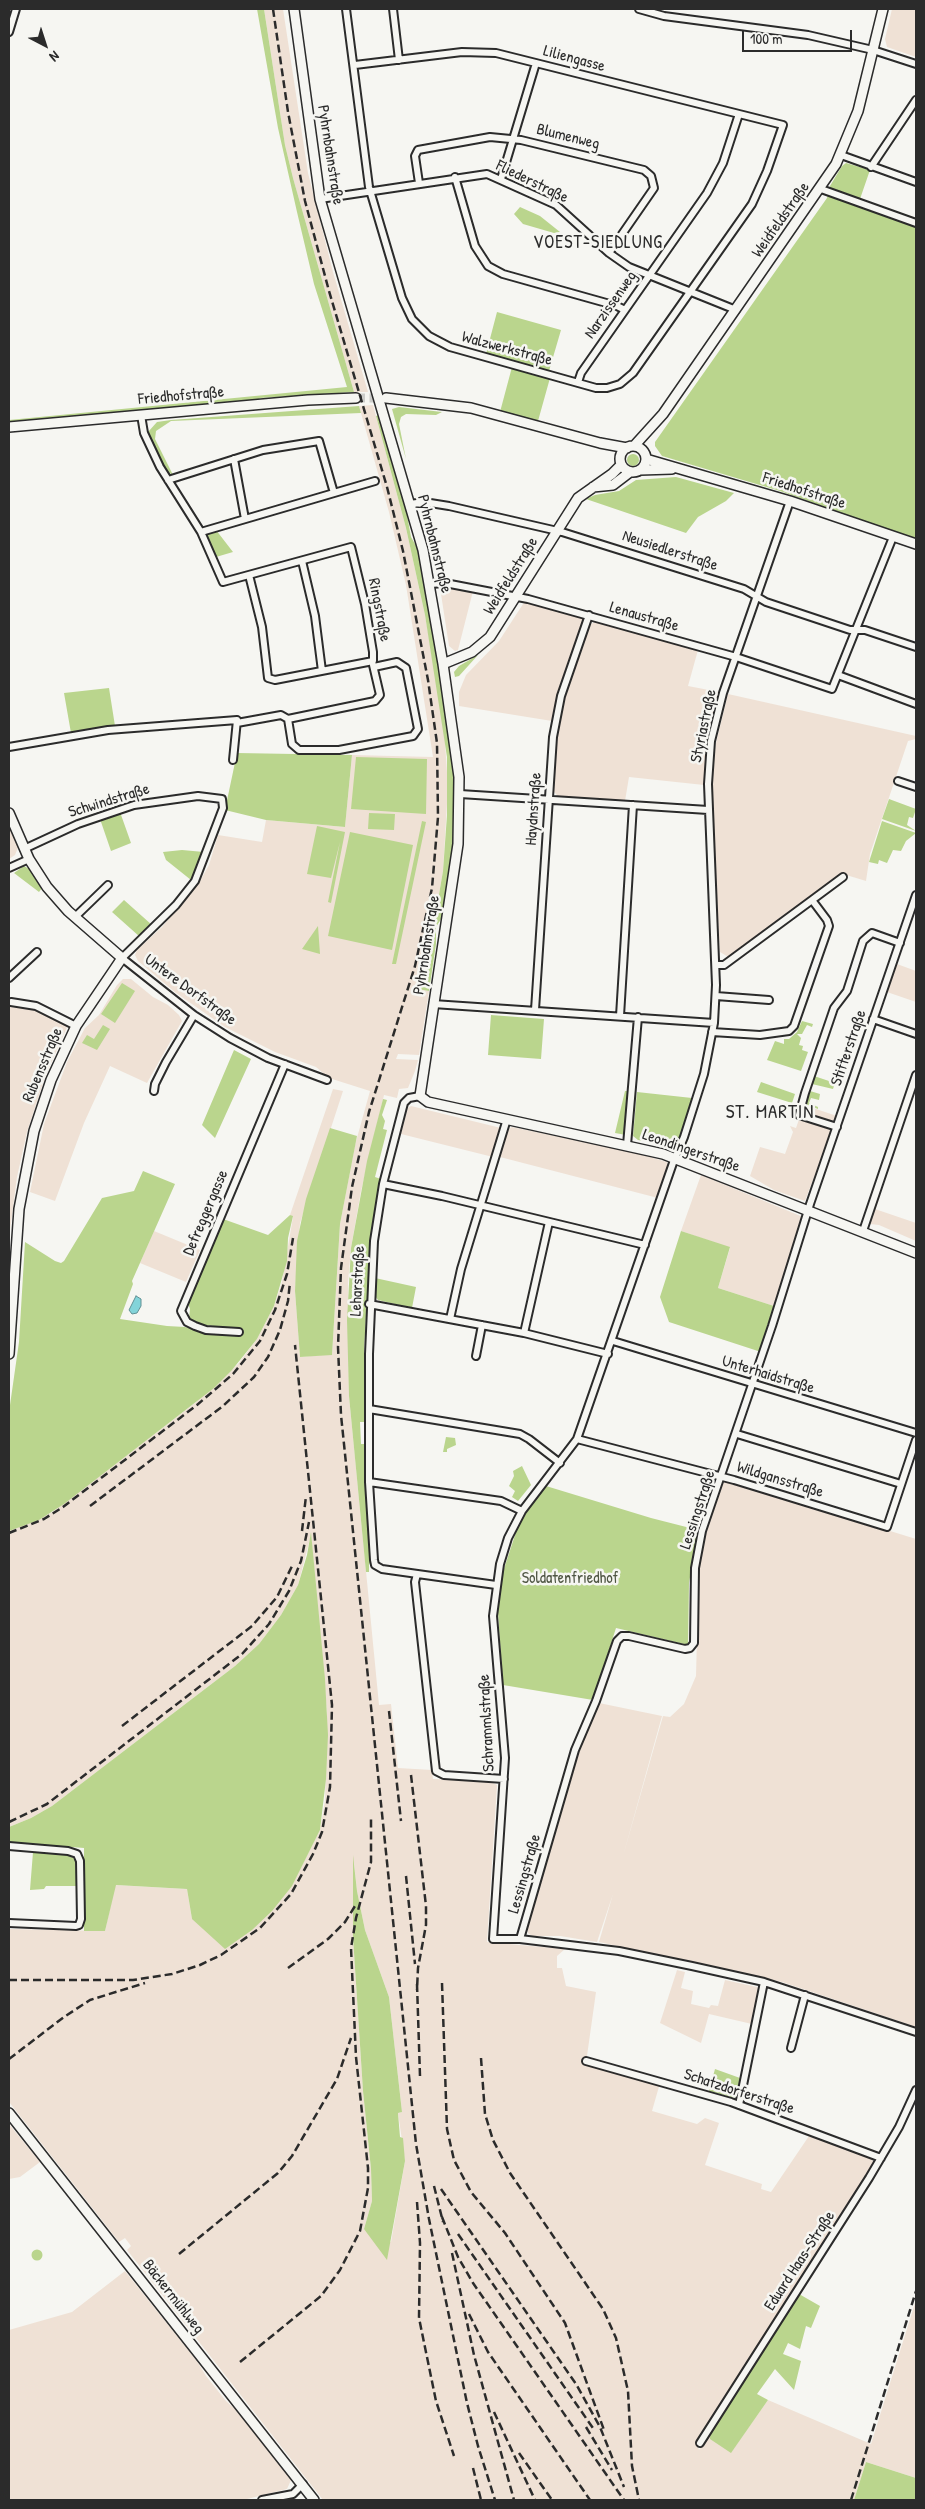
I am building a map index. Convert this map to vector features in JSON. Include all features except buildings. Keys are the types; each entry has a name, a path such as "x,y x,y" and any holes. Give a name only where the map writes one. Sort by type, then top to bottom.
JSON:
{"street":[{"path":"9,32 16,9"},
{"name":"Pyhrnbahnstraße","path":"294,9 320,199 410,504 430,584 443,664 460,794 456,862 420,1096"},
{"name":"Walzwerkstraße","path":"346,9 355,65 370,191 402,298 412,319 421,329 438,342 450,347 578,382 604,388 620,384 627,379 752,204 767,171 783,125"},
{"path":"393,9 399,60"},
{"path":"639,9 664,16 808,35 872,50 916,64"},
{"name":"Weidfeldstraße","path":"443,664 464,657 484,642 516,597 578,498 612,474 630,447 655,425 821,189 841,155 858,111 883,9"},
{"name":"Liliengasse","path":"355,65 478,52 510,55 783,125"},
{"path":"501,180 536,63"},
{"path":"871,167 916,100"},
{"name":"Narzissenweg","path":"578,382 581,373 715,178 726,154 739,114"},
{"name":"Blumenweg","path":"420,183 415,156 418,150 490,137 513,139 648,172 654,183 651,194 609,254"},
{"path":"841,155 916,182"},
{"name":"Fliederstraße","path":"320,199 455,177 487,174 556,205 609,254 629,267 736,310"},
{"path":"455,177 475,246 488,266 503,274 617,306 625,310"},
{"path":"821,189 916,224"},
{"name":"Friedhofstraße","path":"9,427 308,400 356,398"},
{"path":"386,398 471,408 600,443 630,447"},
{"path":"141,415 144,434 168,480 201,532 375,481"},
{"name":"Weidfeldstraße","path":"640,470 655,425"},
{"path":"168,480 263,450 318,441 334,493"},
{"path":"590,488 613,485 630,472 600,443"},
{"name":"Friedhofstraße","path":"630,447 657,464 682,468 790,501 916,544"},
{"path":"234,459 245,519"},
{"name":"Friedhofstraße","path":"630,472 682,468"},
{"name":"Styriastraße","path":"612,1341 700,1089 714,1023 716,965 708,810 711,741 723,693 790,501"},
{"name":"Neusiedlerstraße","path":"410,504 424,502 449,506 557,530 744,589 758,597 850,630 864,630 916,647"},
{"name":"Ringstraße","path":"201,532 223,582 351,547 365,602 374,652 373,664 275,680 268,678 262,627 249,575"},
{"path":"893,537 838,675 916,704"},
{"path":"302,560 315,616 322,671"},
{"name":"Lenaustraße","path":"430,584 445,583 516,597 589,616 736,657 832,689 838,675"},
{"name":"Haydnstraße","path":"535,1010 548,800 556,718 567,675 589,616"},
{"path":"237,723 280,715 288,719 375,701 380,695 373,664 397,662 406,668 418,729 413,736 339,750 299,750 292,744 288,719"},
{"path":"9,747 108,730 237,720 237,723"},
{"path":"234,760 237,723"},
{"path":"898,781 916,787"},
{"path":"460,794 708,810"},
{"name":"Schwindstraße","path":"24,849 78,824 134,805 198,796 222,800 223,808 195,881 176,905 122,958"},
{"path":"620,1016 633,805"},
{"name":"Untere Dorfstraße","path":"9,813 29,859 47,887 75,917 122,958 194,1015 243,1045 327,1080"},
{"path":"9,869 29,859"},
{"path":"716,965 724,965 843,878"},
{"path":"75,917 108,885"},
{"name":"Stifterstraße","path":"808,1211 916,895"},
{"path":"712,1032 760,1035 784,1033 794,1026 828,926 827,920 812,900"},
{"path":"837,1127 799,1115 800,1107 834,1008 847,991 863,941 872,933 900,942"},
{"path":"9,978 37,952"},
{"name":"Rubensstraße","path":"9,1354 13,1252 22,1186 34,1131 51,1080 76,1026 122,958"},
{"path":"716,996 770,1000"},
{"name":"Rubensstraße","path":"11,1002 36,1006 76,1026"},
{"path":"433,1004 714,1023"},
{"path":"154,1091 155,1084 166,1062 194,1015"},
{"path":"627,1145 638,1017"},
{"path":"873,1019 916,1034"},
{"name":"Defreggergasse","path":"239,1332 206,1330 187,1322 181,1311 285,1064"},
{"path":"863,1231 916,1076"},
{"name":"Leondingerstraße","path":"420,1096 428,1102 627,1145 675,1158 916,1253"},
{"name":"Leharstraße","path":"420,1096 409,1098 404,1103 383,1184 374,1241 370,1304 369,1482 375,1564 382,1569 496,1585"},
{"path":"450,1319 461,1269 507,1119"},
{"path":"383,1184 482,1205 645,1245"},
{"name":"Lessingstraße","path":"520,1939 575,1750 596,1701 617,1641 622,1636 629,1636 685,1649 690,1648 694,1643 695,1568 702,1531 737,1434 808,1211"},
{"path":"524,1333 550,1222"},
{"path":"370,1304 524,1333 608,1354"},
{"path":"476,1356 482,1325"},
{"name":"Unterhaidstraße","path":"612,1341 916,1433"},
{"name":"Schrammlstraße","path":"520,1939 493,1938 504,1779 504,1747 493,1616 496,1585 508,1538 522,1511 577,1439 612,1341"},
{"path":"369,1409 520,1434 530,1438 560,1463"},
{"path":"737,1434 901,1484 916,1440"},
{"name":"Wildgansstraße","path":"577,1439 721,1477 887,1527 901,1484"},
{"path":"369,1482 501,1501 522,1511"},
{"path":"417,1574 415,1582 436,1771 444,1775 504,1779"},
{"path":"9,1846 68,1851 77,1854 80,1861 81,1919 79,1925 76,1926 9,1924"},
{"path":"520,1939 619,1951 764,1982 916,2032"},
{"path":"739,2105 764,1982"},
{"path":"791,2048 805,1995"},
{"name":"Schatzdorferstraße","path":"586,2061 739,2105 881,2158"},
{"name":"Eduard Haas-Straße","path":"700,2443 881,2158 916,2090"},
{"name":"Bäckermühlweg","path":"9,2113 314,2500"},
{"path":"262,2500 293,2494 303,2484"}],"shaded area":[{"path":"264,9 283,9 308,173 333,272 368,392 354,392 293,178 285,145"},
{"path":"892,9 916,9 916,57 887,47 885,39"},
{"path":"373,405 406,528 425,615 444,728 448,787 443,871 436,912 418,989 429,991 419,1055 398,1054 396,1059 418,1060 408,1088 399,1089 397,1098 384,1095 361,1191 351,1248 348,1283 349,1396 379,1705 391,1704 398,1768 432,1770 433,1779 489,1781 497,1785 487,1942 565,1949 557,1956 557,1968 562,1968 566,1986 596,1992 586,2063 660,2083 652,2111 697,2124 705,2118 719,2123 705,2165 762,2184 761,2189 771,2192 809,2136 869,2157 875,2163 697,2443 699,2450 710,2433 731,2452 768,2400 871,2444 916,2300 916,2478 866,2462 854,2500 323,2500 127,2250 131,2246 125,2238 119,2242 9,2102 9,1929 105,1931 115,1885 187,1889 192,1919 292,1885 320,1830 325,1801 327,1712 311,1535 298,1585 281,1615 259,1644 235,1666 52,1806 31,1818 9,1827 9,1531 51,1513 195,1403 238,1364 257,1339 274,1306 282,1282 293,1217 290,1215 333,1089 343,1091 300,1223 295,1291 300,1357 332,1354 340,1224 355,1145 370,1091 329,1078 316,1067 275,1052 225,1027 176,993 138,961 135,955 137,950 162,927 200,881 209,865 218,835 262,842 266,820 345,827 352,755 433,757 406,585 389,512 359,406","holes":["354,1863 357,1891 365,1930 389,1997 402,2112 398,2113 405,2161 391,2242 364,2229 372,2201 353,1937"]},
{"path":"446,586 473,591 458,650 455,651 449,646 441,594 442,589"},
{"path":"525,601 584,619 559,691 552,721 459,706 459,692 466,675 499,641"},
{"path":"596,621 698,650 688,686 719,692 708,740 704,785 629,777 625,801 558,796 553,791 559,719 565,695 588,626"},
{"path":"728,694 916,736 916,739 908,741 870,854 866,881 843,874 730,958 720,952 711,787 716,743"},
{"path":"9,822 19,845 15,855 9,859"},
{"path":"897,964 916,971 916,1002 887,992"},
{"path":"123,979 131,979 153,997 168,1005 179,1015 182,1021 147,1083 110,1066 84,1123 55,1201 30,1192 44,1124 67,1062 85,1028 99,1015 117,985"},
{"path":"9,1007 31,1008 68,1025 45,1077 27,1132 17,1177 9,1238"},
{"path":"804,1105 837,1116 805,1201 774,1190 750,1176 760,1147 785,1154 793,1132 790,1126 796,1128"},
{"path":"411,1106 501,1128 493,1157 401,1134 408,1108"},
{"path":"512,1127 636,1153 667,1162 668,1166 658,1198 500,1157 508,1129"},
{"path":"701,1175 803,1217 774,1306 718,1288 730,1248 681,1231"},
{"path":"875,1209 916,1223 916,1241 879,1225 870,1224"},
{"path":"154,1231 200,1250 186,1282 140,1263"},
{"path":"723,1481 732,1482 916,1539 916,2027 782,1982 599,1942 613,1894 597,1942 560,1936 532,1936 528,1933 528,1922 577,1757 599,1703 662,1716 623,1856 663,1716 670,1717 684,1704 696,1676 699,1559 713,1507"},
{"path":"677,1970 685,1972 681,1988 693,1991 691,2004 709,2008 711,2005 718,2006 725,1980 757,1987 759,1990 752,2024 709,2014 701,2043 660,2023"},
{"path":"9,2124 40,2162 20,2177 9,2179"},
{"path":"125,2271 197,2361 206,2376 235,2409 291,2480 287,2489 243,2500 9,2500 9,2330 72,2312"}],"green space":[{"path":"257,9 264,9 285,145 354,392 260,398 258,400 9,423 9,420 347,387 314,284 278,128"},
{"path":"846,163 870,170 860,199 916,218 916,539 780,491 662,456 655,446 655,442 827,198 830,186 842,166"},
{"path":"520,207 540,216 560,232 554,233 523,224 514,214"},
{"path":"497,312 561,330 549,371 486,354"},
{"path":"512,367 550,378 538,421 500,412"},
{"path":"359,406 361,413 171,421 156,431 155,439 173,475 165,470 148,432 157,422 171,420"},
{"path":"399,407 442,412 436,415 406,414 401,417 399,424 406,459 392,409"},
{"path":"379,415 404,499 411,537 419,551 440,668 456,792 453,855 443,916 436,927 436,944 429,991 418,989 436,912 443,871 447,815 447,757 425,615 406,528 376,416"},
{"path":"631,454 635,454 639,460 635,466 631,466 627,462 627,458"},
{"path":"676,477 734,493 726,501 698,517 686,533 586,499 595,495 619,491 636,480"},
{"path":"216,530 233,552 216,557 206,534"},
{"path":"478,655 459,676 455,677 454,672 459,666"},
{"path":"109,688 115,726 71,733 64,693"},
{"path":"237,753 352,755 345,827 266,820 225,810"},
{"path":"356,757 427,759 426,814 351,809"},
{"path":"889,799 916,809 913,818 909,817 907,825 916,831 882,819"},
{"path":"120,812 131,843 111,851 100,819"},
{"path":"369,813 395,814 394,830 368,829"},
{"path":"422,821 426,822 396,964 392,964"},
{"path":"882,821 916,833 906,841 901,851 893,850 887,863 879,860 878,864 869,862"},
{"path":"317,826 345,832 331,903 328,902 340,842 331,878 307,874"},
{"path":"350,832 413,845 392,950 328,936"},
{"path":"182,850 204,852 191,880 166,860 163,852"},
{"path":"24,866 31,870 42,888 39,892 14,873"},
{"path":"124,900 152,925 140,937 112,912"},
{"path":"318,926 320,954 302,949"},
{"path":"122,983 135,991 115,1023 101,1014"},
{"path":"491,1015 544,1019 541,1059 488,1055"},
{"path":"802,1021 813,1024 812,1027 807,1025 802,1034 797,1034 801,1038 799,1045 803,1046 802,1050 808,1052 801,1071 767,1060 775,1041 784,1044 784,1039 789,1039 797,1032"},
{"path":"103,1025 110,1029 97,1050 82,1043 87,1035 94,1039"},
{"path":"234,1050 251,1059 215,1138 202,1125"},
{"path":"814,1076 835,1083 833,1089 812,1084"},
{"path":"761,1082 795,1094 792,1103 757,1092"},
{"path":"625,1091 629,1091 626,1135 615,1133"},
{"path":"810,1091 820,1094 819,1100 811,1098 809,1103 818,1107 818,1109 805,1104"},
{"path":"637,1092 692,1098 679,1141 675,1147 638,1140 633,1136"},
{"path":"383,1099 387,1100 382,1115 385,1121 383,1129 387,1130 375,1177 381,1179 370,1247 364,1350 365,1422 360,1422 361,1444 365,1444 371,1562 369,1564 369,1572 366,1572 349,1396 347,1320 351,1248 367,1161"},
{"path":"330,1128 357,1136 340,1224 332,1355 300,1357 295,1291 297,1241 306,1199"},
{"path":"143,1171 175,1184 132,1281 133,1284 120,1319 185,1327 209,1333 242,1334 243,1329 195,1324 189,1318 190,1309 188,1303 223,1219 268,1235 290,1215 293,1216 288,1238 287,1261 274,1306 257,1339 232,1370 214,1388 64,1504 39,1520 9,1531 9,1412 19,1342 25,1242 61,1263 102,1198 134,1191"},
{"path":"681,1231 730,1247 718,1288 774,1306 761,1352 669,1322 660,1297"},
{"path":"375,1278 416,1287 412,1308 378,1300 375,1296"},
{"path":"446,1437 455,1438 456,1445 447,1449 447,1452 443,1452"},
{"path":"522,1466 531,1485 518,1501 512,1497 515,1491 509,1486 514,1476 513,1471"},
{"name":"Soldatenfriedhof","path":"546,1486 651,1518 698,1530 689,1583 688,1645 616,1628 593,1700 503,1685 498,1613 501,1578 517,1529 525,1513"},
{"path":"311,1532 325,1679 328,1735 326,1779 320,1830 292,1886 272,1911 252,1930 225,1949 192,1919 187,1889 116,1885 105,1931 84,1931 84,1848 9,1842 9,1827 31,1818 52,1806 235,1666 259,1644 281,1615 298,1585 307,1555"},
{"path":"33,1852 66,1854 75,1859 77,1886 46,1886 44,1889 30,1890"},
{"path":"353,1855 357,1891 365,1930 389,1997 402,2112 398,2113 405,2161 387,2260 364,2229 372,2201 353,1937"},
{"path":"715,2069 740,2078 735,2098 709,2091"},
{"path":"37,2249 43,2255 37,2261 31,2255"},
{"path":"799,2294 820,2306 811,2328 806,2326 800,2349 788,2343 783,2354 801,2361 794,2390 775,2369 757,2394 768,2400 731,2453 710,2439 710,2433"},
{"path":"866,2462 916,2478 916,2500 854,2500"}],"water":[{"path":"136,1296 141,1299 141,1306 137,1313 132,1314 129,1310"}],"tunnel":[{"path":"356,398 386,398"}],"railway":[{"path":"273,9 288,112 305,201 329,291 387,487 403,551 428,680 437,743 438,817 432,888 415,966 369,1112 352,1187 341,1268 338,1347 341,1415 416,2144 429,2219 467,2403 495,2500"},
{"path":"9,1533 44,1519 63,1507 197,1405 233,1374 260,1341 275,1310 287,1274 293,1238"},
{"path":"90,1506 223,1406 254,1377 268,1357 280,1330 288,1301 290,1282"},
{"path":"9,1980 133,1980 172,1974 200,1965 221,1955 260,1928 291,1894 313,1854 322,1832 330,1787 332,1705 295,1345"},
{"path":"302,1531 306,1496"},
{"path":"9,1822 47,1804 242,1654 269,1624 289,1591 301,1561 309,1522"},
{"path":"122,1726 252,1626 277,1597 293,1564"},
{"path":"389,1711 401,1821"},
{"path":"411,1775 426,1906 426,1925 418,1968 417,1990"},
{"path":"240,2362 321,2296 340,2270 360,2231 368,2188 368,2168 356,2057 351,1948 356,1918 371,1862 371,1817"},
{"path":"406,1876 415,1964"},
{"path":"288,1968 328,1939 345,1922 355,1906"},
{"path":"9,2059 64,2017 90,2000 145,1983"},
{"path":"442,1983 447,2129 454,2160 471,2192 505,2233 565,2323 604,2430"},
{"path":"417,1984 420,2076"},
{"path":"179,2254 278,2173 292,2156 337,2079 351,2038"},
{"path":"481,2058 485,2114 493,2140 510,2173 603,2309 616,2338 628,2391 632,2466 639,2500"},
{"path":"434,2186 443,2222"},
{"path":"441,2189 576,2384 600,2427 624,2487"},
{"path":"417,2202 420,2243 419,2318 436,2401 454,2456"},
{"path":"442,2217 458,2257 473,2283 624,2500"},
{"path":"458,2234 595,2431"},
{"path":"452,2253 474,2355 514,2500"},
{"path":"851,2500 916,2291"},
{"path":"469,2314 488,2352 590,2500"},
{"path":"494,2412 535,2500"},
{"path":"586,2427 612,2470"},
{"path":"519,2453 552,2500"},
{"path":"473,2468 481,2500"}],"district":[{"name":"VOEST-SIEDLUNG","path":"598,243"},
{"name":"ST. MARTIN","path":"770,1113"}]}
